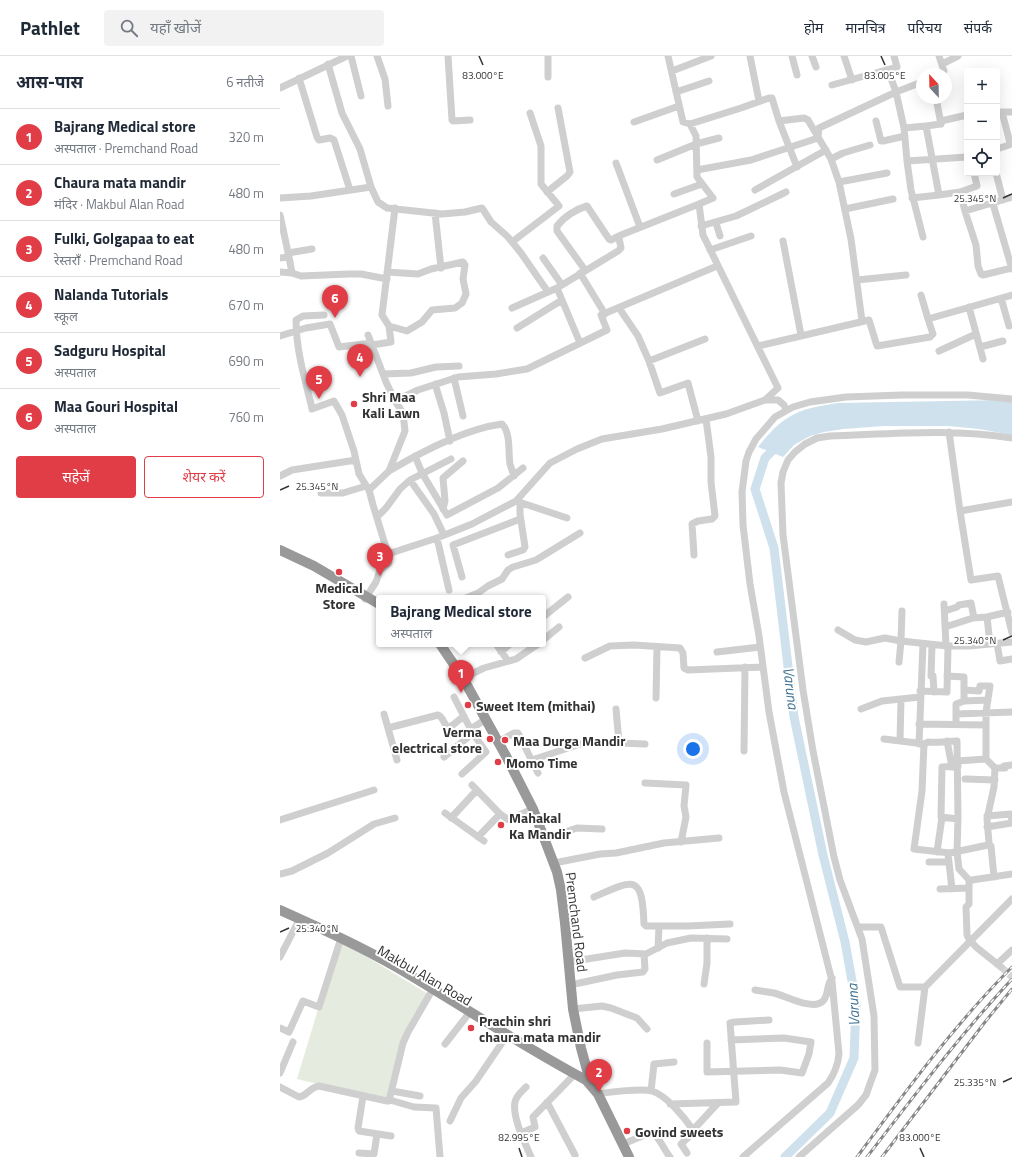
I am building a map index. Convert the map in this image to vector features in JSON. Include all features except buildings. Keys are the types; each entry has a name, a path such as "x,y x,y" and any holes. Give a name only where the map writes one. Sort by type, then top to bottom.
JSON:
{"highway":[{"path":"280,550 314,566 376,606"},
{"path":"280,555 324,574 376,603"},
{"name":"Premchand Road","path":"442,647 463,678 506,756 533,809 554,863 561,890 573,1009 581,1048 591,1085"},
{"name":"Premchand Road","path":"500,746 503,759 528,811 556,886 568,1017 582,1078"},
{"name":"Makbul Alan Road","path":"280,910 396,967 430,994 468,1014"},
{"name":"Makbul Alan Road","path":"280,916 339,940"},
{"name":"Makbul Alan Road","path":"414,981 584,1085 592,1094 623,1157"},
{"name":"Makbul Alan Road","path":"506,1037 582,1078 591,1085 598,1094 629,1157"}],"street":[{"path":"280,88 298,78 347,56"},
{"path":"350,56 361,96"},
{"path":"377,56 386,80 388,106"},
{"path":"448,56 452,120 470,120"},
{"path":"548,56 548,77"},
{"path":"668,56 683,122 690,124 772,98 779,122 797,167"},
{"path":"672,71 711,56"},
{"path":"750,56 759,101"},
{"path":"792,56 797,75"},
{"path":"812,56 816,66"},
{"path":"844,56 852,80"},
{"path":"832,85 888,70 897,66 894,56"},
{"path":"939,56 942,68"},
{"path":"942,64 958,56"},
{"path":"328,64 342,112 360,150 371,187 380,205 386,208 435,214 465,212 481,207 491,222 512,242 532,266 548,292"},
{"path":"888,70 896,92 904,128 912,198 923,237"},
{"path":"298,78 317,137 320,140 330,138 334,140 350,190"},
{"path":"676,92 710,81"},
{"path":"818,138 819,128 896,92 916,84"},
{"path":"937,104 941,121"},
{"path":"634,122 680,106"},
{"path":"547,192 570,172 558,108"},
{"path":"1000,148 1009,146 1010,143 1000,112 1012,112"},
{"path":"512,242 559,207 541,183 541,146 530,113"},
{"path":"904,128 939,125 941,121 964,116"},
{"path":"779,122 806,119 826,150 830,159 839,182 845,209 857,280 862,321"},
{"path":"876,121 881,141 905,136"},
{"path":"605,314 583,272 557,231 557,226 563,219 587,206 610,239 713,198 697,177 696,136 690,124"},
{"path":"926,126 939,195"},
{"path":"657,160 696,144 719,138"},
{"path":"697,170 751,160 818,138"},
{"path":"830,159 848,151 870,145"},
{"path":"756,190 826,150"},
{"path":"907,161 964,157"},
{"path":"616,163 640,226"},
{"path":"839,182 887,173"},
{"path":"912,198 960,192 977,186 975,176"},
{"path":"997,176 1003,200"},
{"path":"674,194 702,184"},
{"path":"280,198 311,196 371,187"},
{"path":"702,226 736,216 786,192"},
{"path":"960,192 976,245 978,266 981,274 983,275 1012,269 992,204"},
{"path":"965,211 1012,197"},
{"path":"845,209 893,199"},
{"path":"699,204 703,235 778,388 766,400"},
{"path":"280,336 306,328 330,324 339,347 391,342 389,326 382,315 394,208"},
{"path":"435,214 441,268"},
{"path":"281,220 292,273"},
{"path":"716,223 720,236"},
{"path":"512,308 560,286 620,249 621,246 619,236"},
{"path":"710,250 751,236"},
{"path":"783,241 801,336"},
{"path":"280,258 312,249"},
{"path":"544,258 560,286 562,300 580,343"},
{"path":"280,272 292,273 301,276 361,274 387,276 414,274 462,262 464,263 463,275 466,294 460,305 452,308 432,310 422,322 407,331 389,326"},
{"path":"396,401 418,390 454,378 496,374 526,369 607,330 601,315 717,266"},
{"path":"857,280 906,275"},
{"path":"758,346 870,320 877,346 930,337 933,334 921,295"},
{"path":"928,319 1012,295"},
{"path":"1001,298 1010,326"},
{"path":"517,328 562,300"},
{"path":"969,307 983,359"},
{"path":"619,308 638,336 649,360 660,393 688,383 702,420 710,447 711,482 715,516 712,519 698,521 692,524 694,555"},
{"path":"324,315 304,316 296,320 296,331 312,409 334,400 342,415 360,474 368,488 388,554 389,563 380,570 376,582 366,598"},
{"path":"939,351 976,334"},
{"path":"368,335 383,374 403,412 405,431 388,471"},
{"path":"649,360 705,339"},
{"path":"980,347 1003,341"},
{"path":"383,374 412,373 436,367 459,366"},
{"path":"454,378 463,416"},
{"path":"435,384 444,413 450,441"},
{"path":"743,1157 828,1083 838,1065 839,1054 832,978 784,792 771,728 743,524 743,474 748,452 756,439 775,417 786,410 824,399 846,397 968,395 1012,399"},
{"path":"388,554 472,524 518,502 550,463 577,449 602,439 662,429 702,420 729,413 766,400 778,400 784,405 786,410"},
{"path":"321,493 343,493 368,488 388,471 415,456 474,431 503,424 507,436 510,464 514,476"},
{"path":"949,432 971,580 998,576 1012,633"},
{"path":"799,1157 858,1105 866,1095 875,1070 874,1016 862,939 843,892 834,856 803,690 783,535 781,483 783,472 788,460 805,444 817,438 830,436 949,432 1012,438"},
{"path":"415,456 422,474 446,514 449,514 490,492 523,468"},
{"path":"377,517 386,508 400,489 410,480 451,459"},
{"path":"280,476 292,470 356,460"},
{"path":"443,510 445,501 443,478 463,461"},
{"path":"410,480 434,514 444,535"},
{"path":"518,502 567,518"},
{"path":"508,555 523,550 526,547 518,502"},
{"path":"960,511 1012,502"},
{"path":"462,577 454,544 520,519"},
{"path":"474,595 502,579 508,570 513,567 536,560 580,533"},
{"path":"436,538 449,590"},
{"path":"546,615 568,597"},
{"path":"861,709 882,702 920,694 947,692 947,646 944,608 957,607 959,605 971,603 974,618"},
{"path":"899,662 902,611"},
{"path":"945,627 974,618 987,617 1008,612"},
{"path":"987,617 1000,661 1012,659"},
{"path":"546,638 559,627"},
{"path":"838,630 855,640 860,641 871,641 885,638 947,646 1012,642"},
{"path":"923,644 919,724 922,791 914,849 937,852 953,852 988,845"},
{"path":"585,658 610,646 634,645 682,649 684,668 687,670 763,667"},
{"path":"932,645 931,676 933,676 934,692"},
{"path":"498,647 508,661"},
{"path":"501,652 507,647"},
{"path":"463,678 484,668 521,656 534,647"},
{"path":"656,698 657,647"},
{"path":"717,652 760,647"},
{"path":"744,750 745,668"},
{"path":"947,676 964,677 964,701"},
{"path":"964,690 979,691 980,686 990,686 986,712 986,759 996,768 1005,768 1004,766 1012,765"},
{"path":"454,697 472,731 486,752 462,774"},
{"path":"900,741 901,699"},
{"path":"956,724 956,704 964,701 988,700"},
{"path":"616,709 619,743"},
{"path":"956,714 1012,712"},
{"path":"384,714 397,760"},
{"path":"388,728 438,715 442,717 446,727 448,728 464,716"},
{"path":"444,757 486,719"},
{"path":"919,724 986,725"},
{"path":"500,746 514,733 518,733 538,773"},
{"path":"884,739 921,744 928,742 939,743 957,741 956,765 958,819 953,852 959,869 969,885 969,904 966,907 967,935 976,947 999,966 1012,950"},
{"path":"532,760 580,744 595,742 645,744"},
{"path":"937,852 942,817 942,767 986,759"},
{"path":"994,877 991,846 988,845 987,816 993,794 996,768"},
{"path":"965,778 995,780"},
{"path":"645,783 686,785 684,806 686,817 681,842"},
{"path":"500,814 481,839 448,815 475,787 500,814 509,820 528,811"},
{"path":"280,820 374,790"},
{"path":"987,816 1011,814 1012,822 987,827"},
{"path":"942,817 958,819"},
{"path":"280,874 292,871 328,853 374,824 395,818"},
{"path":"545,839 571,829 602,829"},
{"path":"554,863 600,854 616,853 664,843 719,838"},
{"path":"952,889 948,854 953,852"},
{"path":"929,862 949,862"},
{"path":"940,889 952,889 994,877 1012,876"},
{"path":"594,897 624,884 634,884 642,896 645,925 659,927 730,924"},
{"path":"918,1043 925,987 1012,899"},
{"path":"280,957 297,924"},
{"path":"686,939 688,926"},
{"path":"658,948 659,927"},
{"path":"858,927 881,927 900,987 925,987"},
{"path":"704,984 707,938"},
{"path":"568,962 626,954 644,954 667,943 686,939 727,939"},
{"path":"280,1028 289,1032 303,1001 319,1007 339,940"},
{"path":"570,985 617,975 643,972 644,954"},
{"path":"755,990 774,993 801,1002 815,1004 824,1000 828,983 832,978"},
{"path":"390,1100 403,1043 430,994"},
{"path":"573,1009 602,1006 612,1008 636,1018 647,1029"},
{"path":"446,1044 468,1014"},
{"path":"670,1104 736,1102 730,1023 769,1020"},
{"path":"450,1121 460,1098 476,1081 506,1037"},
{"path":"707,1043 707,1072 780,1070 802,1073 809,1054 811,1042 784,1038 732,1040"},
{"path":"280,1073 293,1042"},
{"path":"651,1091 654,1064 674,1062"},
{"path":"521,1132 535,1127 533,1117 572,1077"},
{"path":"280,1087 299,1097 306,1094 316,1086 387,1102 390,1100 414,1106 436,1108 440,1157"},
{"path":"526,1087 519,1094 515,1103 521,1132 531,1157"},
{"path":"392,1091 420,1096"},
{"path":"598,1094 651,1091 661,1096 670,1104 693,1130"},
{"path":"364,1096 358,1130 360,1132 392,1136"},
{"path":"547,1102 575,1155"},
{"path":"687,1153 681,1144 693,1133 693,1130 718,1103"},
{"path":"623,1144 652,1132 656,1135 664,1150 670,1157"},
{"path":"359,1153 367,1155 375,1153 377,1134"}],"shaded area":[{"path":"339,940 428,994 401,1045 386,1100 297,1079"}],"water":[{"path":"1002,400 1012,402 1012,435 979,429 948,426 884,426 843,429 810,436 794,445 783,457 758,447 784,420 802,411 824,405 838,403"}],"waterway":[{"name":"Varuna","path":"780,443 765,458 755,489 774,548 794,717 823,855 845,942 856,1003 854,1058 830,1113 785,1157"}],"tunnel":[{"path":"1001,967 1012,977"}],"railway":[{"path":"857,1157 912,1083 951,1035 970,1012 1012,967"},
{"path":"867,1157 956,1044 1012,979"},
{"path":"882,1157 1012,989"}],"place":[{"name":"Maa Gouri Hospital","path":"335,318"},
{"name":"Nalanda Tutorials","path":"360,377"},
{"name":"Sadguru Hospital","path":"319,399"},
{"name":"Shri Maa Kali Lawn","path":"354,404"},
{"name":"Medical Store","path":"339,572"},
{"name":"Fulki, Golgapaa to eat","path":"380,576"},
{"name":"Bajrang Medical store","path":"461,693"},
{"name":"Sweet Item (mithai)","path":"468,705"},
{"name":"Verma electrical store","path":"490,739"},
{"name":"Maa Durga Mandir","path":"505,740"},
{"name":"Momo Time","path":"498,762"},
{"name":"Mahakal Ka Mandir","path":"501,825"},
{"name":"Prachin shri chaura mata mandir","path":"471,1028"},
{"name":"Chaura mata mandir","path":"599,1092"},
{"name":"Govind sweets","path":"627,1131"}]}
